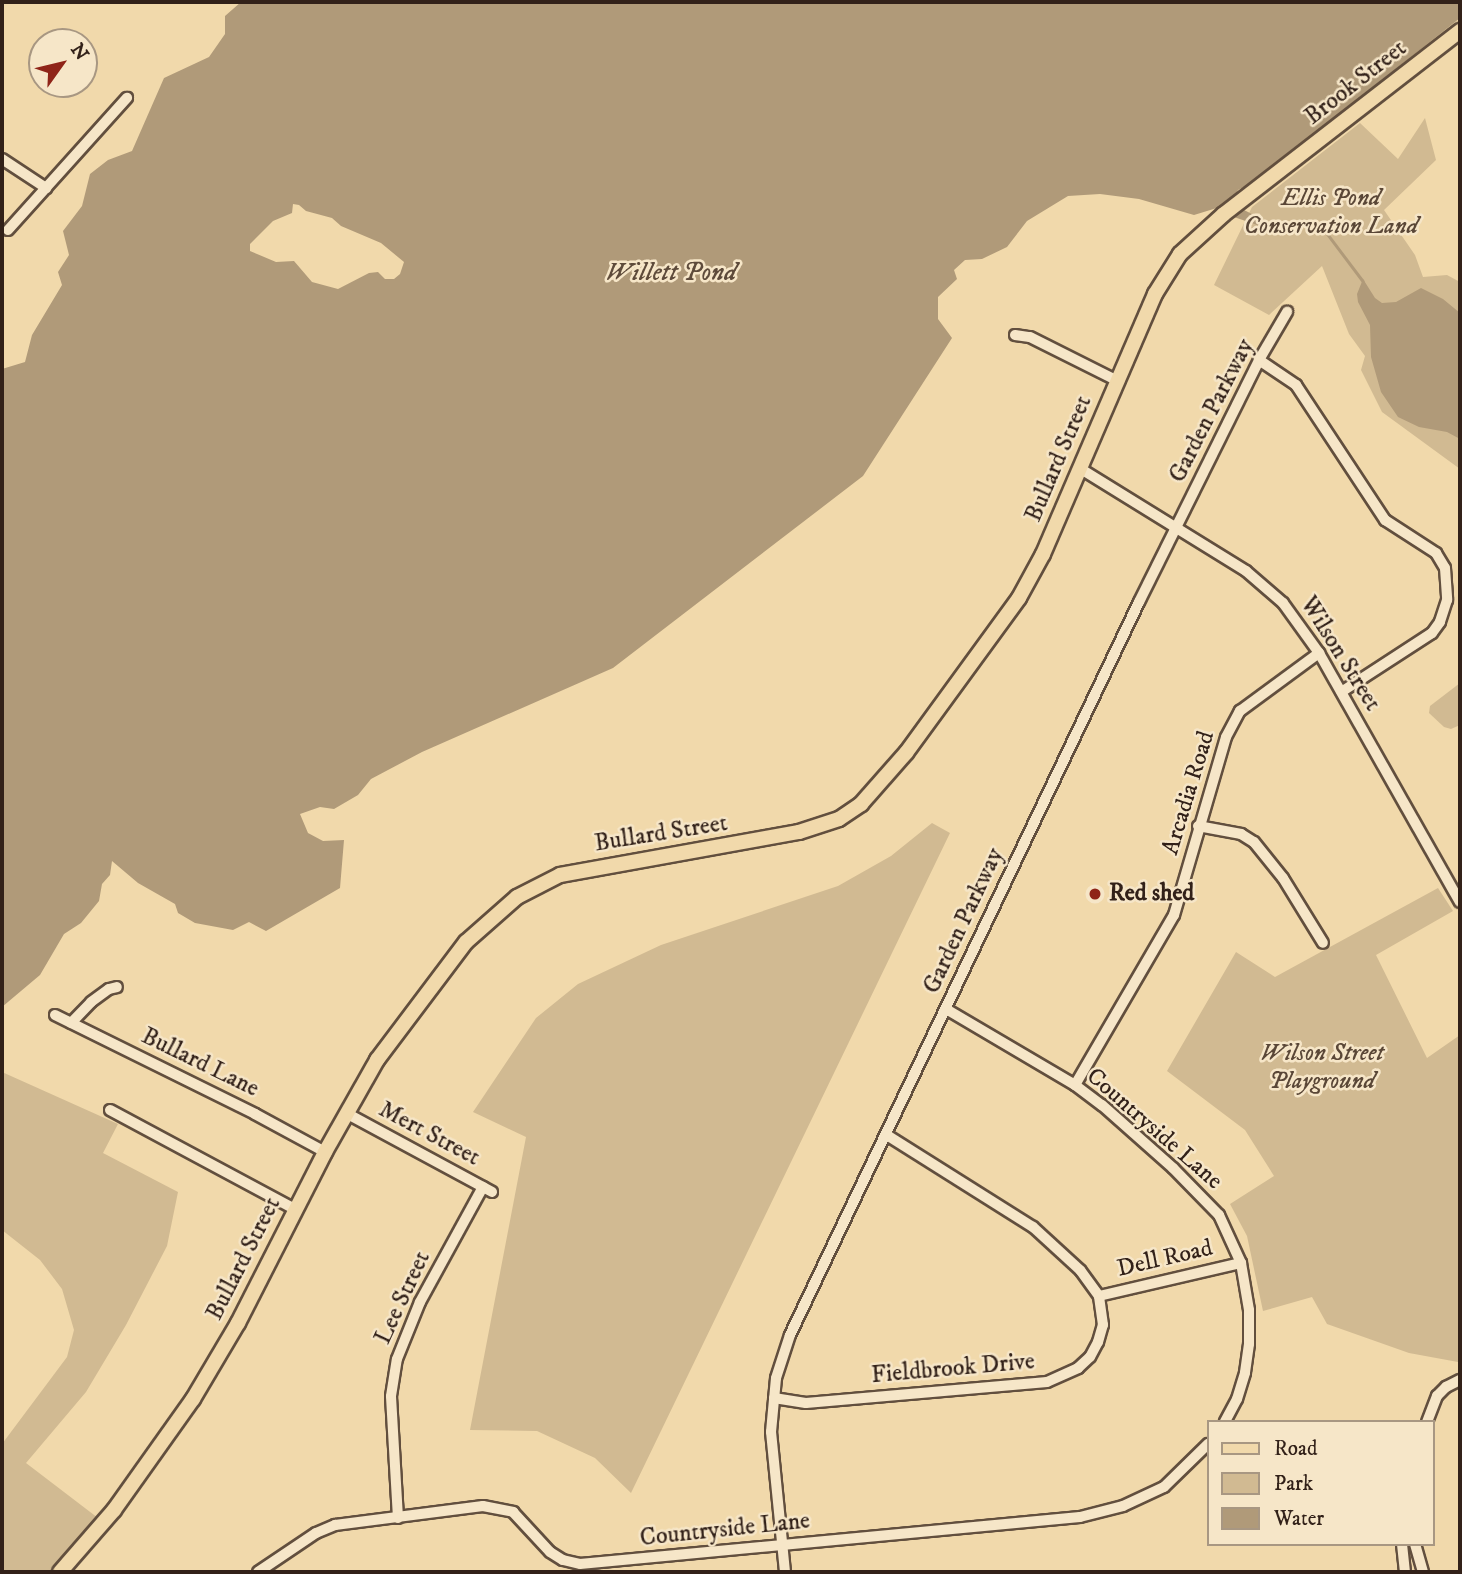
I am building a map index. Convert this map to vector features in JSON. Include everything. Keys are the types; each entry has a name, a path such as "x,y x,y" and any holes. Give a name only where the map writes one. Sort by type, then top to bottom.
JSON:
{"main road":[{"name":"Brook Street","path":"1279,172 1460,31"},
{"name":"Bullard Street","path":"60,1572 114,1510 193,1398 238,1323 295,1209 376,1060 433,983 482,925 517,897 559,875 799,832 839,820 861,804 906,753 1019,598 1043,554 1162,279 1180,254 1224,214 1279,172"}],"street":[{"path":"8,230 127,98"},
{"path":"2,159 46,188"},
{"name":"Garden Parkway","path":"785,1572 771,1442 774,1398 782,1356 790,1335 1176,529 1259,360 1287,312"},
{"path":"1015,335 1030,337 1118,381"},
{"path":"1259,360 1296,384 1385,520 1436,553 1445,568 1447,600 1432,633 1341,691"},
{"name":"Wilson Street","path":"1081,469 1259,580 1283,603 1319,653 1460,902"},
{"name":"Arcadia Road","path":"1075,1085 1174,915 1183,893 1198,827 1226,737 1240,711 1319,653"},
{"path":"1198,827 1226,830 1254,842 1283,878 1323,943"},
{"path":"71,1023 91,1002 117,987"},
{"name":"Countryside Lane","path":"946,1009 1075,1085 1102,1105 1173,1168 1219,1215 1241,1263 1248,1310 1249,1343 1237,1399 1225,1420"},
{"name":"Bullard Lane","path":"55,1015 255,1114 325,1152"},
{"path":"110,1110 295,1209"},
{"name":"Mert Street","path":"346,1113 488,1190"},
{"path":"887,1135 1032,1227 1080,1270 1099,1296"},
{"name":"Lee Street","path":"398,1518 391,1396 397,1359 420,1302 488,1190"},
{"name":"Dell Road","path":"1099,1296 1241,1263"},
{"name":"Fieldbrook Drive","path":"774,1398 806,1404 1047,1382 1078,1368 1090,1357 1103,1325 1099,1296"},
{"path":"1428,1420 1437,1396 1446,1387 1460,1380"},
{"name":"Countryside Lane","path":"258,1572 316,1533 335,1525 483,1506 500,1508 522,1519 550,1552 564,1560 580,1564 1080,1517 1123,1506 1164,1487 1206,1446"},
{"path":"1402,1546 1405,1572"},
{"path":"1416,1546 1423,1572"}],"green space":[{"name":"Ellis Pond Conservation Land","path":"1425,118 1436,160 1384,210 1415,255 1423,277 1447,275 1460,282 1460,469 1382,412 1361,370 1365,356 1349,334 1322,266 1269,315 1214,285 1252,207 1360,123 1398,159"},
{"path":"1460,683 1460,725 1451,729 1444,727 1429,713 1430,706"},
{"path":"932,823 950,833 631,1493 595,1458 537,1431 470,1430 526,1137 473,1112 536,1018 578,984 661,945 838,886 891,856"},
{"name":"Wilson Street Playground","path":"1438,888 1453,911 1376,955 1427,1058 1460,1035 1458,1362 1409,1353 1327,1324 1312,1297 1263,1311 1247,1236 1230,1204 1274,1176 1245,1130 1167,1071 1236,952 1275,977"},
{"path":"2,1072 118,1124 103,1153 178,1192 167,1246 126,1325 86,1392 26,1463 98,1518 50,1572 2,1572 2,1444 67,1357 74,1330 62,1289 40,1260 2,1230"}],"water":[{"name":"Willett Pond","path":"241,2 1460,2 1460,18 1255,181 1238,190 1234,199 1240,208 1254,215 1266,228 1234,217 1220,207 1194,215 1139,199 1100,194 1068,196 1027,221 1007,247 982,259 965,260 954,270 957,279 938,297 938,319 952,338 863,476 613,668 422,752 371,779 358,795 334,809 320,807 300,814 308,833 323,841 344,840 340,888 266,931 249,922 233,930 195,923 178,913 175,904 138,883 112,861 110,875 102,884 99,901 81,923 64,934 40,975 2,1007 2,369 25,362 32,335 62,285 58,272 69,255 63,231 82,206 90,174 108,160 132,151 164,78 209,57 225,34 225,16","holes":["293,204 306,211 332,218 341,226 381,243 404,262 400,274 394,279 385,279 378,272 369,273 338,289 312,282 294,261 276,262 250,251 250,244 273,221 292,213"]},
{"path":"1363,279 1375,298 1382,303 1396,302 1421,288 1443,299 1460,313 1460,439 1447,432 1419,427 1398,417 1381,392 1371,357 1370,325 1358,302 1357,294"}],"waterway":[{"path":"1264,226 1278,232 1311,222 1320,224 1363,281"}],"place":[{"name":"Red shed","path":"1095,894"}]}
